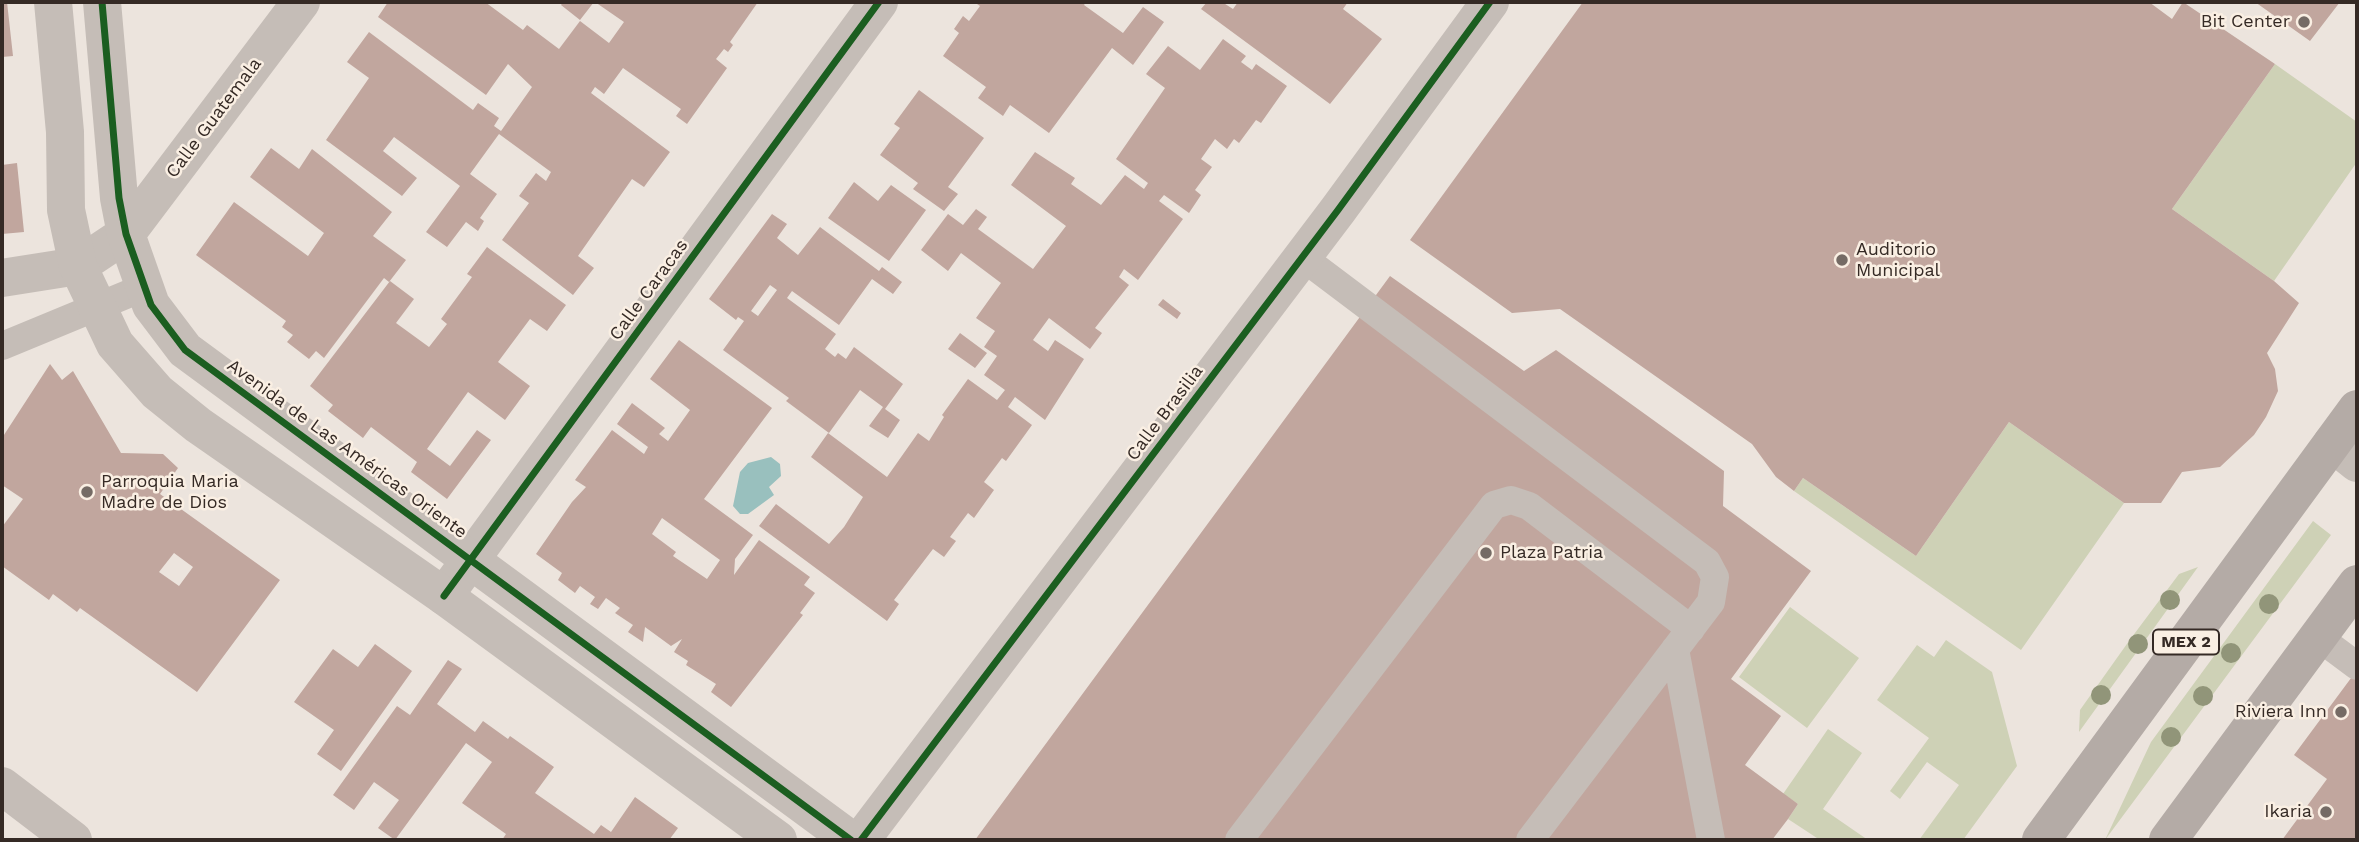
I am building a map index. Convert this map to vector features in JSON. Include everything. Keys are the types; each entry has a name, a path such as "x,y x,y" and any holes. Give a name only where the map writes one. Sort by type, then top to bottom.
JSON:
{"main road":[{"name":"MEX 2","path":"2041,840 2345,453 2357,409"},
{"path":"2168,840 2357,584"}],"street":[{"path":"53,2 65,132 66,209 78,266 95,308 115,344 157,392 198,425 444,596 778,840"},
{"name":"Avenida de Las Américas Oriente","path":"102,2 119,198 126,234 151,305 185,351 851,840"},
{"name":"Calle Guatemala","path":"78,266 126,234 301,2"},
{"name":"Calle Caracas","path":"444,596 878,2"},
{"name":"Calle Brasilia","path":"862,840 1302,257 1490,2"},
{"path":"2,278 78,266"},
{"path":"2,786 73,840"}],"lane":[{"path":"1302,257 1707,562 1715,577 1711,602 1530,840"},
{"path":"2,346 145,287"},
{"path":"1239,840 1494,505 1511,500 1529,506 1683,639 1711,840"},
{"path":"2318,637 2357,666"}],"green space":[{"path":"2275,64 2357,122 2357,162 2274,281 2172,209"},
{"path":"2009,422 2124,503 2021,650 1794,491 1803,478 1916,556"},
{"path":"2313,521 2331,535 2105,840 2151,742"},
{"path":"2198,567 2079,732 2080,710 2129,641 2179,574"},
{"path":"1790,607 1859,658 1807,728 1739,677"},
{"path":"1946,640 1992,672 2017,766 1963,840 1919,840 1959,785 1927,762 1900,799 1890,791 1929,738 1877,700 1917,645 1934,657"},
{"path":"1828,729 1862,753 1823,809 1868,840 1820,840 1788,819 1798,804 1783,794"}],"water":[{"path":"771,457 780,464 781,476 769,487 774,495 748,514 740,514 733,506 740,472 748,463"}],"building":[{"path":"2,2 7,2 13,56 2,57"},
{"path":"388,2 485,2 523,30 527,25 559,49 580,21 609,43 624,22 595,2 758,2 730,42 733,45 728,52 724,49 716,59 727,68 687,124 676,116 681,109 623,68 604,94 595,87 591,93 670,152 644,187 632,179 578,256 594,268 573,295 502,240 529,203 519,196 536,173 546,181 551,172 499,134 470,174 497,194 480,218 484,221 478,231 466,222 447,247 426,232 460,186 394,137 383,151 417,178 402,196 326,140 369,78 347,62 369,32 473,110 478,103 499,118 494,126 501,131 532,87 508,64 486,95 378,17"},
{"path":"563,2 594,2 580,20 561,5"},
{"path":"974,2 1086,2 1084,5 1123,33 1143,7 1164,22 1133,65 1112,48 1049,133 1010,105 1003,116 978,98 986,87 943,56 959,33 954,29 963,16 969,21 980,6"},
{"path":"1207,2 1222,2 1233,9 1238,2 1348,2 1343,9 1382,39 1330,104 1201,9"},
{"name":"Auditorio Municipal","path":"1583,2 2149,2 2172,19 2183,2 2275,64 2172,209 2274,281 2299,303 2267,353 2275,369 2278,391 2266,417 2254,435 2220,467 2182,472 2161,503 2124,503 2009,422 1916,556 1803,478 1794,491 1776,477 1752,444 1560,309 1512,313 1410,240"},
{"name":"Bit Center","path":"2255,2 2340,2 2310,41"},
{"path":"1223,39 1246,56 1241,62 1252,70 1256,64 1287,86 1261,123 1256,120 1239,143 1234,139 1227,149 1215,139 1201,159 1212,167 1195,190 1201,195 1189,213 1164,195 1159,201 1183,219 1138,280 1124,269 1119,277 1129,285 1095,328 1102,333 1090,349 1049,318 1033,340 1048,351 1055,340 1084,359 1045,420 1015,397 1008,407 1032,425 1006,461 1002,458 984,482 994,490 974,518 968,513 950,537 956,541 944,557 933,549 894,600 899,604 887,621 759,526 776,504 829,544 844,527 863,497 811,457 828,433 887,477 918,433 929,441 944,417 942,415 968,379 997,400 1005,390 984,375 997,356 984,347 995,331 976,318 1001,283 961,253 948,271 921,250 948,214 963,225 976,209 987,217 978,229 1033,269 1066,226 1011,185 1035,152 1075,178 1071,184 1101,205 1125,175 1144,189 1148,183 1116,159 1165,88 1146,74 1168,46 1200,70"},
{"path":"919,90 984,138 948,187 958,194 944,211 913,189 918,183 880,155 900,128 894,124"},
{"path":"271,148 299,169 312,149 392,212 373,236 406,260 389,282 384,278 324,358 316,351 309,359 287,342 293,335 282,327 286,321 196,255 234,202 308,256 324,233 250,177"},
{"path":"17,163 24,232 2,234 2,165"},
{"path":"854,182 878,201 891,185 926,210 889,261 828,218"},
{"path":"772,214 787,224 777,238 798,255 820,227 879,271 882,267 902,282 893,294 872,279 839,325 792,291 787,298 836,334 825,349 835,357 838,353 846,359 854,347 903,384 885,409 900,420 888,438 869,426 883,407 860,390 829,433 786,401 789,398 723,350 744,321 738,317 736,320 709,299","holes":["770,285 777,290 758,316 751,311"]},
{"path":"487,247 566,305 547,331 530,319 498,362 530,386 505,420 468,392 427,449 450,466 477,430 491,440 447,499 411,472 417,462 371,427 363,438 328,411 333,405 310,386 390,281 414,299 396,323 429,347 447,324 441,319 472,277 467,274"},
{"name":"Plaza Patria","path":"1390,276 1524,371 1556,350 1724,471 1723,506 1811,571 1731,679 1781,716 1745,765 1798,804 1788,819 1772,840 975,840"},
{"path":"1163,299 1181,313 1177,319 1158,305"},
{"path":"960,333 987,353 975,368 948,349"},
{"path":"679,340 772,408 704,499 753,535 735,559 734,575 759,540 810,577 804,585 815,593 800,613 803,615 731,707 711,692 716,684 686,665 688,661 674,652 682,639 671,646 645,627 643,642 628,632 633,625 615,613 620,608 606,598 598,609 590,604 595,597 580,586 575,593 558,580 562,573 536,554 572,502 586,487 575,480 612,430 644,454 648,447 617,424 632,403 665,428 659,434 668,441 690,410 650,379","holes":["662,518 720,560 707,579 673,556 676,552 652,534"]},
{"path":"50,364 62,380 73,371 121,453 163,454 178,468 160,494 280,580 197,692 80,608 77,612 53,594 49,600 2,566 2,527 23,499 2,485 2,438","holes":["174,553 193,567 179,586 159,572"]},
{"path":"375,644 412,671 341,771 317,754 334,730 294,702 333,649 358,667"},
{"path":"448,660 462,669 437,704 475,732 483,721 554,767 535,793 594,834 601,825 611,832 635,797 678,828 669,840 502,840 506,834 462,803 492,762 466,743 395,840 378,828 399,800 374,782 354,810 333,795 397,706 410,715"},
{"path":"2357,670 2357,840 2282,840 2327,779 2294,755"}],"cycle path":[{"path":"102,2 119,198 126,234 151,305 185,350 851,840"},
{"path":"444,596 879,2"},
{"path":"861,840 1338,210 1490,2"}],"place":[{"name":"Bit Center","path":"2304,22"},
{"name":"Auditorio Municipal","path":"1842,260"},
{"name":"Parroquia Maria Madre de Dios","path":"87,492"},
{"name":"Plaza Patria","path":"1486,553"},
{"name":"Riviera Inn","path":"2341,712"},
{"name":"Ikaria","path":"2326,812"}]}
